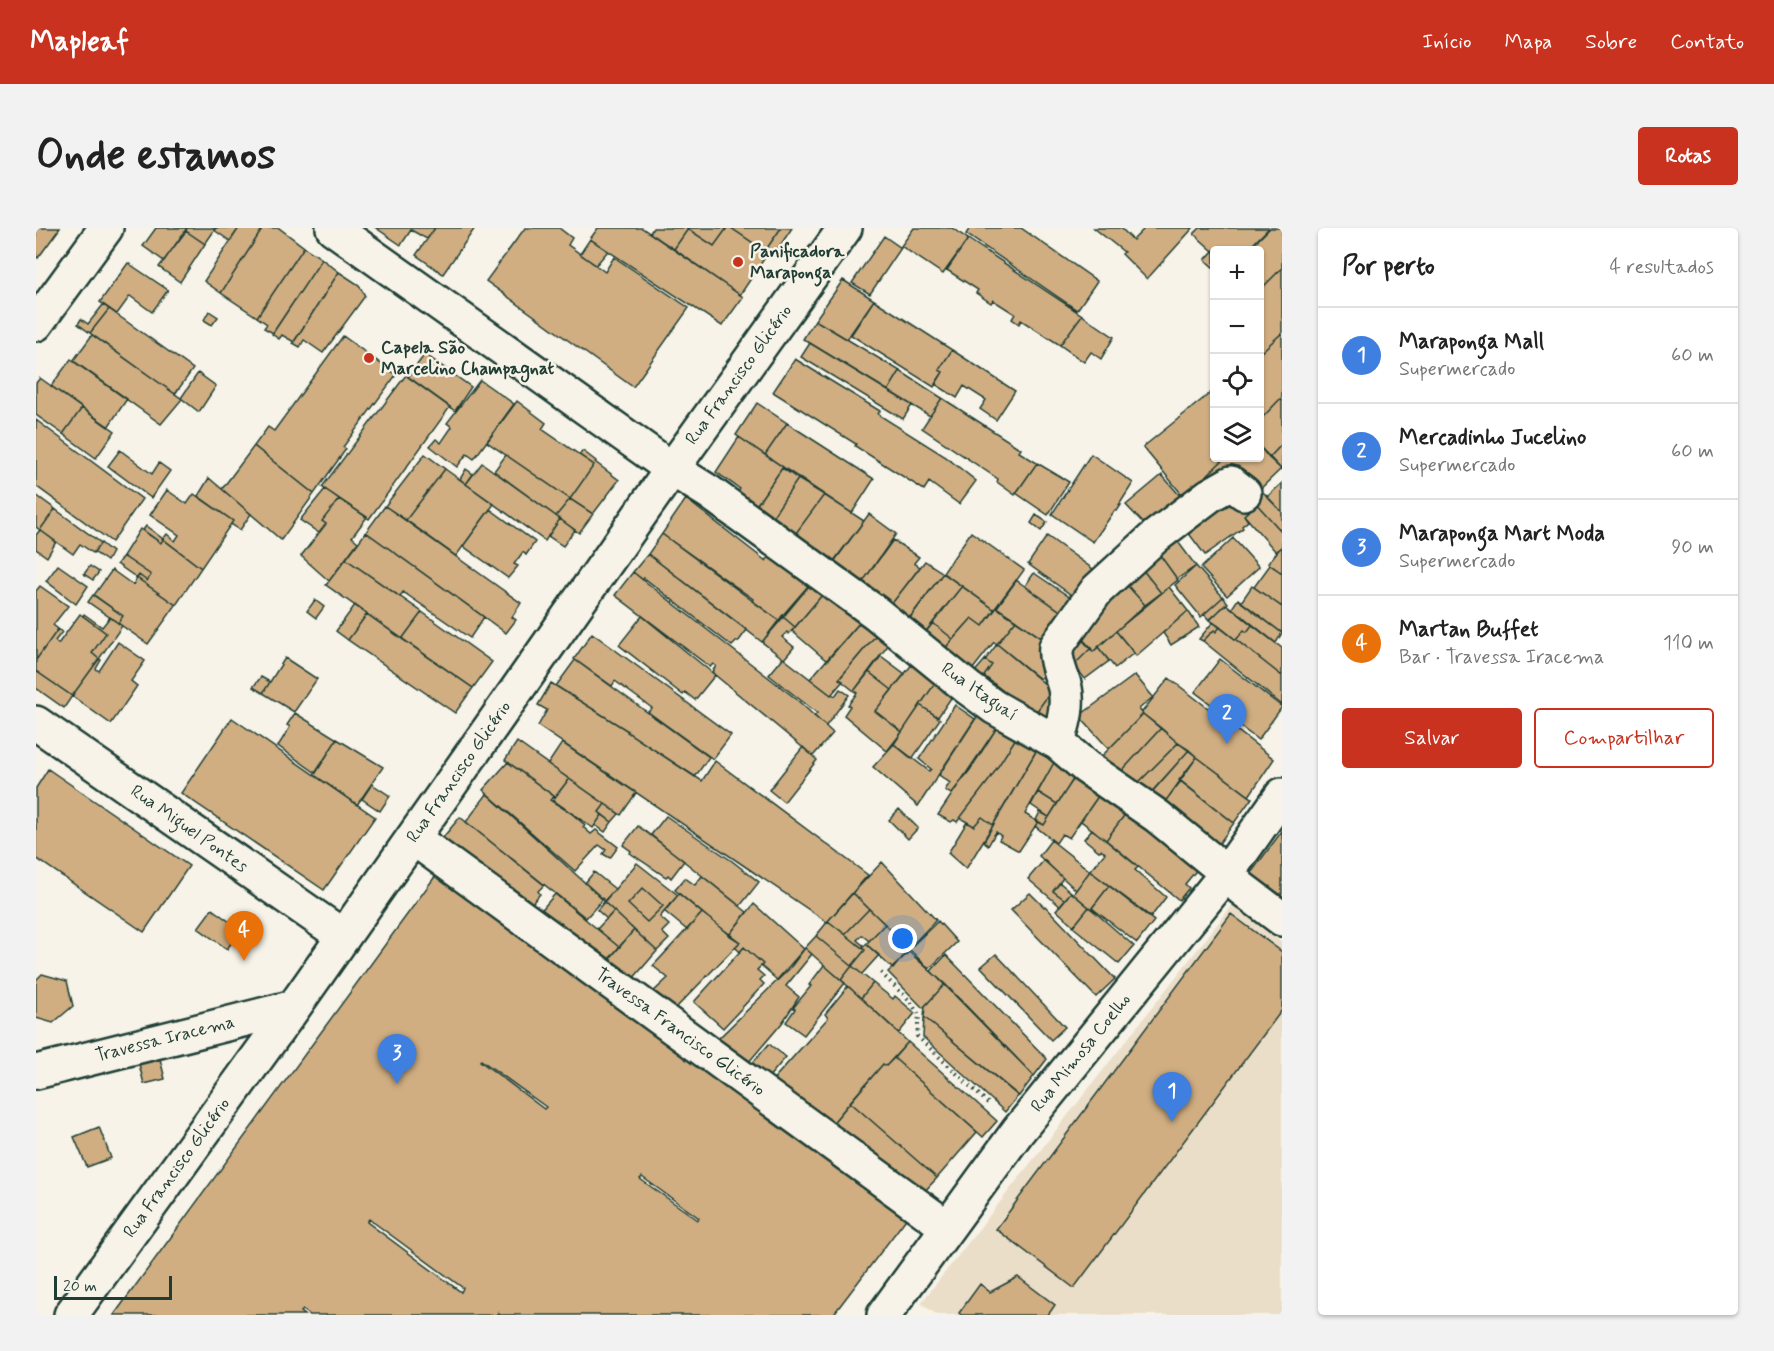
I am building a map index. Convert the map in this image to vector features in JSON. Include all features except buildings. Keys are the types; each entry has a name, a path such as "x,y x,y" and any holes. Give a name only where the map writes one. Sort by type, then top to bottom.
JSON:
{"street":[{"path":"36,324 106,228"},
{"name":"Rua Itaguaí","path":"333,228 672,469 709,492 876,613 994,707 1058,743 1086,767 1157,816 1227,873 1241,888 1282,919"},
{"name":"Rua Francisco Glicério","path":"71,1315 294,1007 672,469 845,228"},
{"path":"1058,743 1067,711 1065,688 1058,667 1056,647 1098,590 1156,536 1210,495 1231,483 1244,493"},
{"name":"Rua Miguel Pontes","path":"36,723 343,936"},
{"name":"Rua Mimosa Coelho","path":"887,1314 947,1227 1018,1131 1227,873 1282,795"},
{"name":"Travessa Francisco Glicério","path":"413,838 947,1227"},
{"name":"Travessa Iracema","path":"36,1072 294,1007"}],"path":[{"path":"881,974 910,1001 919,1015 917,1036 1018,1131"}],"shaded area":[{"path":"1233,904 1282,942 1282,1315 937,1315 921,1303"}],"place":[{"name":"Panificadora Maraponga","path":"738,262"},
{"name":"Capela São Marcelino Champagnat","path":"369,358"},
{"name":"Mercadinho Jucelino","path":"1227,744"},
{"name":"Martan Buffet","path":"244,961"},
{"name":"Maraponga Mart Moda","path":"397,1084"},
{"name":"Maraponga Mall","path":"1172,1122"}]}
